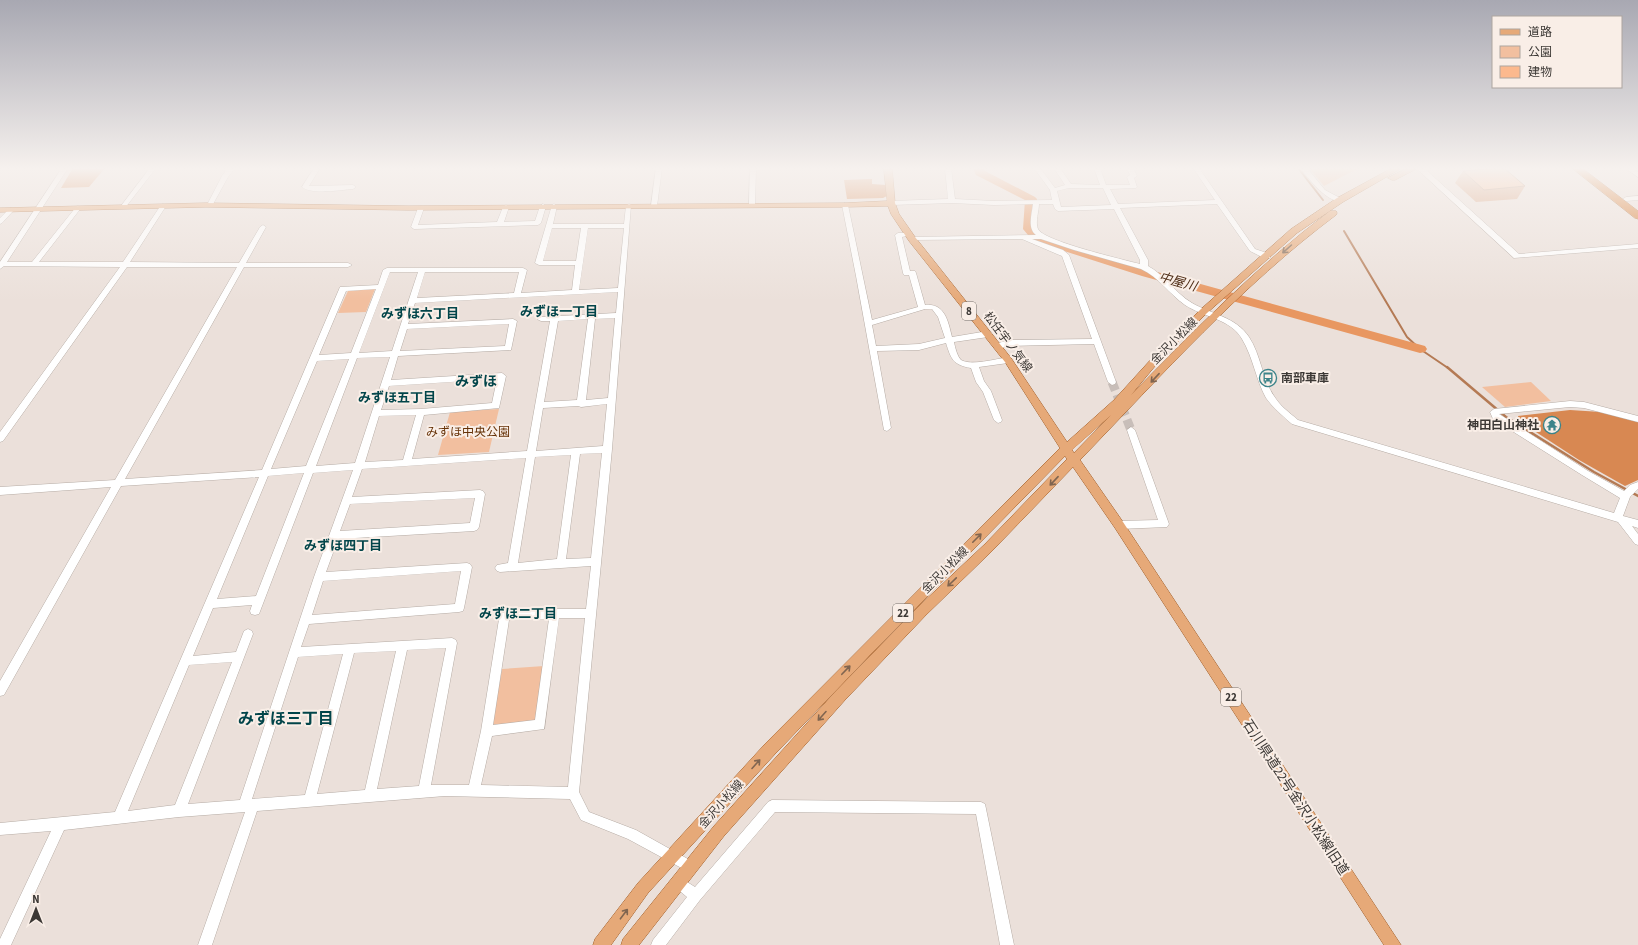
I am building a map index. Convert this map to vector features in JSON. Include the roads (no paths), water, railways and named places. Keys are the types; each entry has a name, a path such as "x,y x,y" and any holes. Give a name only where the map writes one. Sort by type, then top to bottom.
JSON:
{"main road":[{"name":"松任宇ノ気線","path":"894,212 911,237 998,346 1070,454"},
{"name":"22","path":"1230,295 1267,256 1294,231 1322,212"},
{"name":"22","path":"1230,295 1333,212"},
{"name":"金沢小松線","path":"629,945 719,831 840,696 922,611 989,547 1070,454 1118,403 1141,375 1204,311 1230,295"},
{"name":"金沢小松線","path":"601,945 643,888 674,856 781,737 1070,454 1143,390 1198,332 1216,317 1230,295"},
{"name":"石川県道22号金沢小松線旧道","path":"1070,454 1119,526 1393,945"}],"street":[{"path":"0,222 10,212"},
{"path":"1,265 38,212"},
{"path":"34,264 75,212"},
{"path":"0,439 125,264 159,212"},
{"path":"419,212 414,227 538,223 541,212"},
{"path":"500,224 504,212"},
{"path":"552,212 539,263 579,263"},
{"path":"628,212 608,449 595,562 573,794 585,816 632,834 674,856 691,867"},
{"path":"846,212 874,349 887,428"},
{"path":"1033,212 1037,237"},
{"path":"1119,212 1144,260 1144,267"},
{"path":"1226,212 1252,250 1267,256"},
{"path":"1469,212 1517,256 1638,246"},
{"path":"548,226 626,226"},
{"path":"575,292 585,226"},
{"path":"0,691 263,227"},
{"path":"922,308 909,273 898,235 911,237 1037,237 1144,267 1154,272 1176,295 1190,305 1236,326 1246,338 1270,397 1282,411 1295,422 1638,524"},
{"path":"1021,238 1065,255 1112,382"},
{"path":"1,265 348,265"},
{"path":"255,612 379,287 387,270 523,270 517,295"},
{"path":"205,945 319,577 376,413 422,270"},
{"path":"119,817 184,661 343,290 379,287"},
{"path":"413,301 621,290"},
{"path":"869,323 922,308 934,307 938,310 950,340 955,358 960,362 974,364 1008,360"},
{"path":"540,319 619,315"},
{"path":"581,404 592,316"},
{"path":"512,566 554,319"},
{"path":"314,358 508,348 513,321 404,327"},
{"path":"874,349 919,347 938,342 988,334"},
{"path":"998,346 1009,343 1097,342"},
{"path":"974,364 980,382 987,391 998,420"},
{"path":"376,413 421,412 496,406 502,376 386,383"},
{"path":"540,405 581,404 612,401"},
{"path":"1619,518 1630,491 1585,473 1496,416 1494,412 1560,404 1584,405 1638,419"},
{"path":"407,463 421,412"},
{"path":"1119,526 1164,524 1131,430"},
{"path":"0,491 266,471 310,470 608,449"},
{"path":"562,563 576,452"},
{"path":"334,535 474,527 480,494 346,501"},
{"path":"1619,518 1638,541"},
{"path":"500,568 512,566 595,562"},
{"path":"306,620 459,608 467,567 319,577"},
{"path":"209,604 259,600"},
{"path":"474,791 487,731 504,616 555,613 591,613"},
{"path":"487,731 540,725 555,613"},
{"path":"179,811 248,634"},
{"path":"296,652 452,643 424,792"},
{"path":"370,795 404,645"},
{"path":"310,801 350,648"},
{"path":"184,661 238,657"},
{"path":"0,829 179,811 445,790 573,794"},
{"path":"658,945 696,896 772,806 981,808 1007,945"},
{"path":"4,945 60,824"},
{"path":"679,883 696,896"}],"waterway":[{"name":"中屋川","path":"1030,212 1029,229 1037,239 1146,273 1420,349"},
{"path":"1344,231 1407,337 1420,349 1448,368"},
{"path":"1447,367 1506,417 1594,472 1638,496"}],"tunnel":[{"path":"1112,382 1131,430"}],"place":[{"name":"南部車庫","path":"1268,378"},
{"name":"神田白山神社","path":"1552,425"}],"district":[{"name":"みずほ一丁目","path":"559,311"},
{"name":"みずほ六丁目","path":"420,313"},
{"name":"みずほ","path":"476,381"},
{"name":"みずほ五丁目","path":"397,397"},
{"name":"みずほ四丁目","path":"343,545"},
{"name":"みずほ二丁目","path":"518,613"},
{"name":"みずほ三丁目","path":"286,718"}],"park label":[{"name":"みずほ中央公園","path":"468,432"}]}
